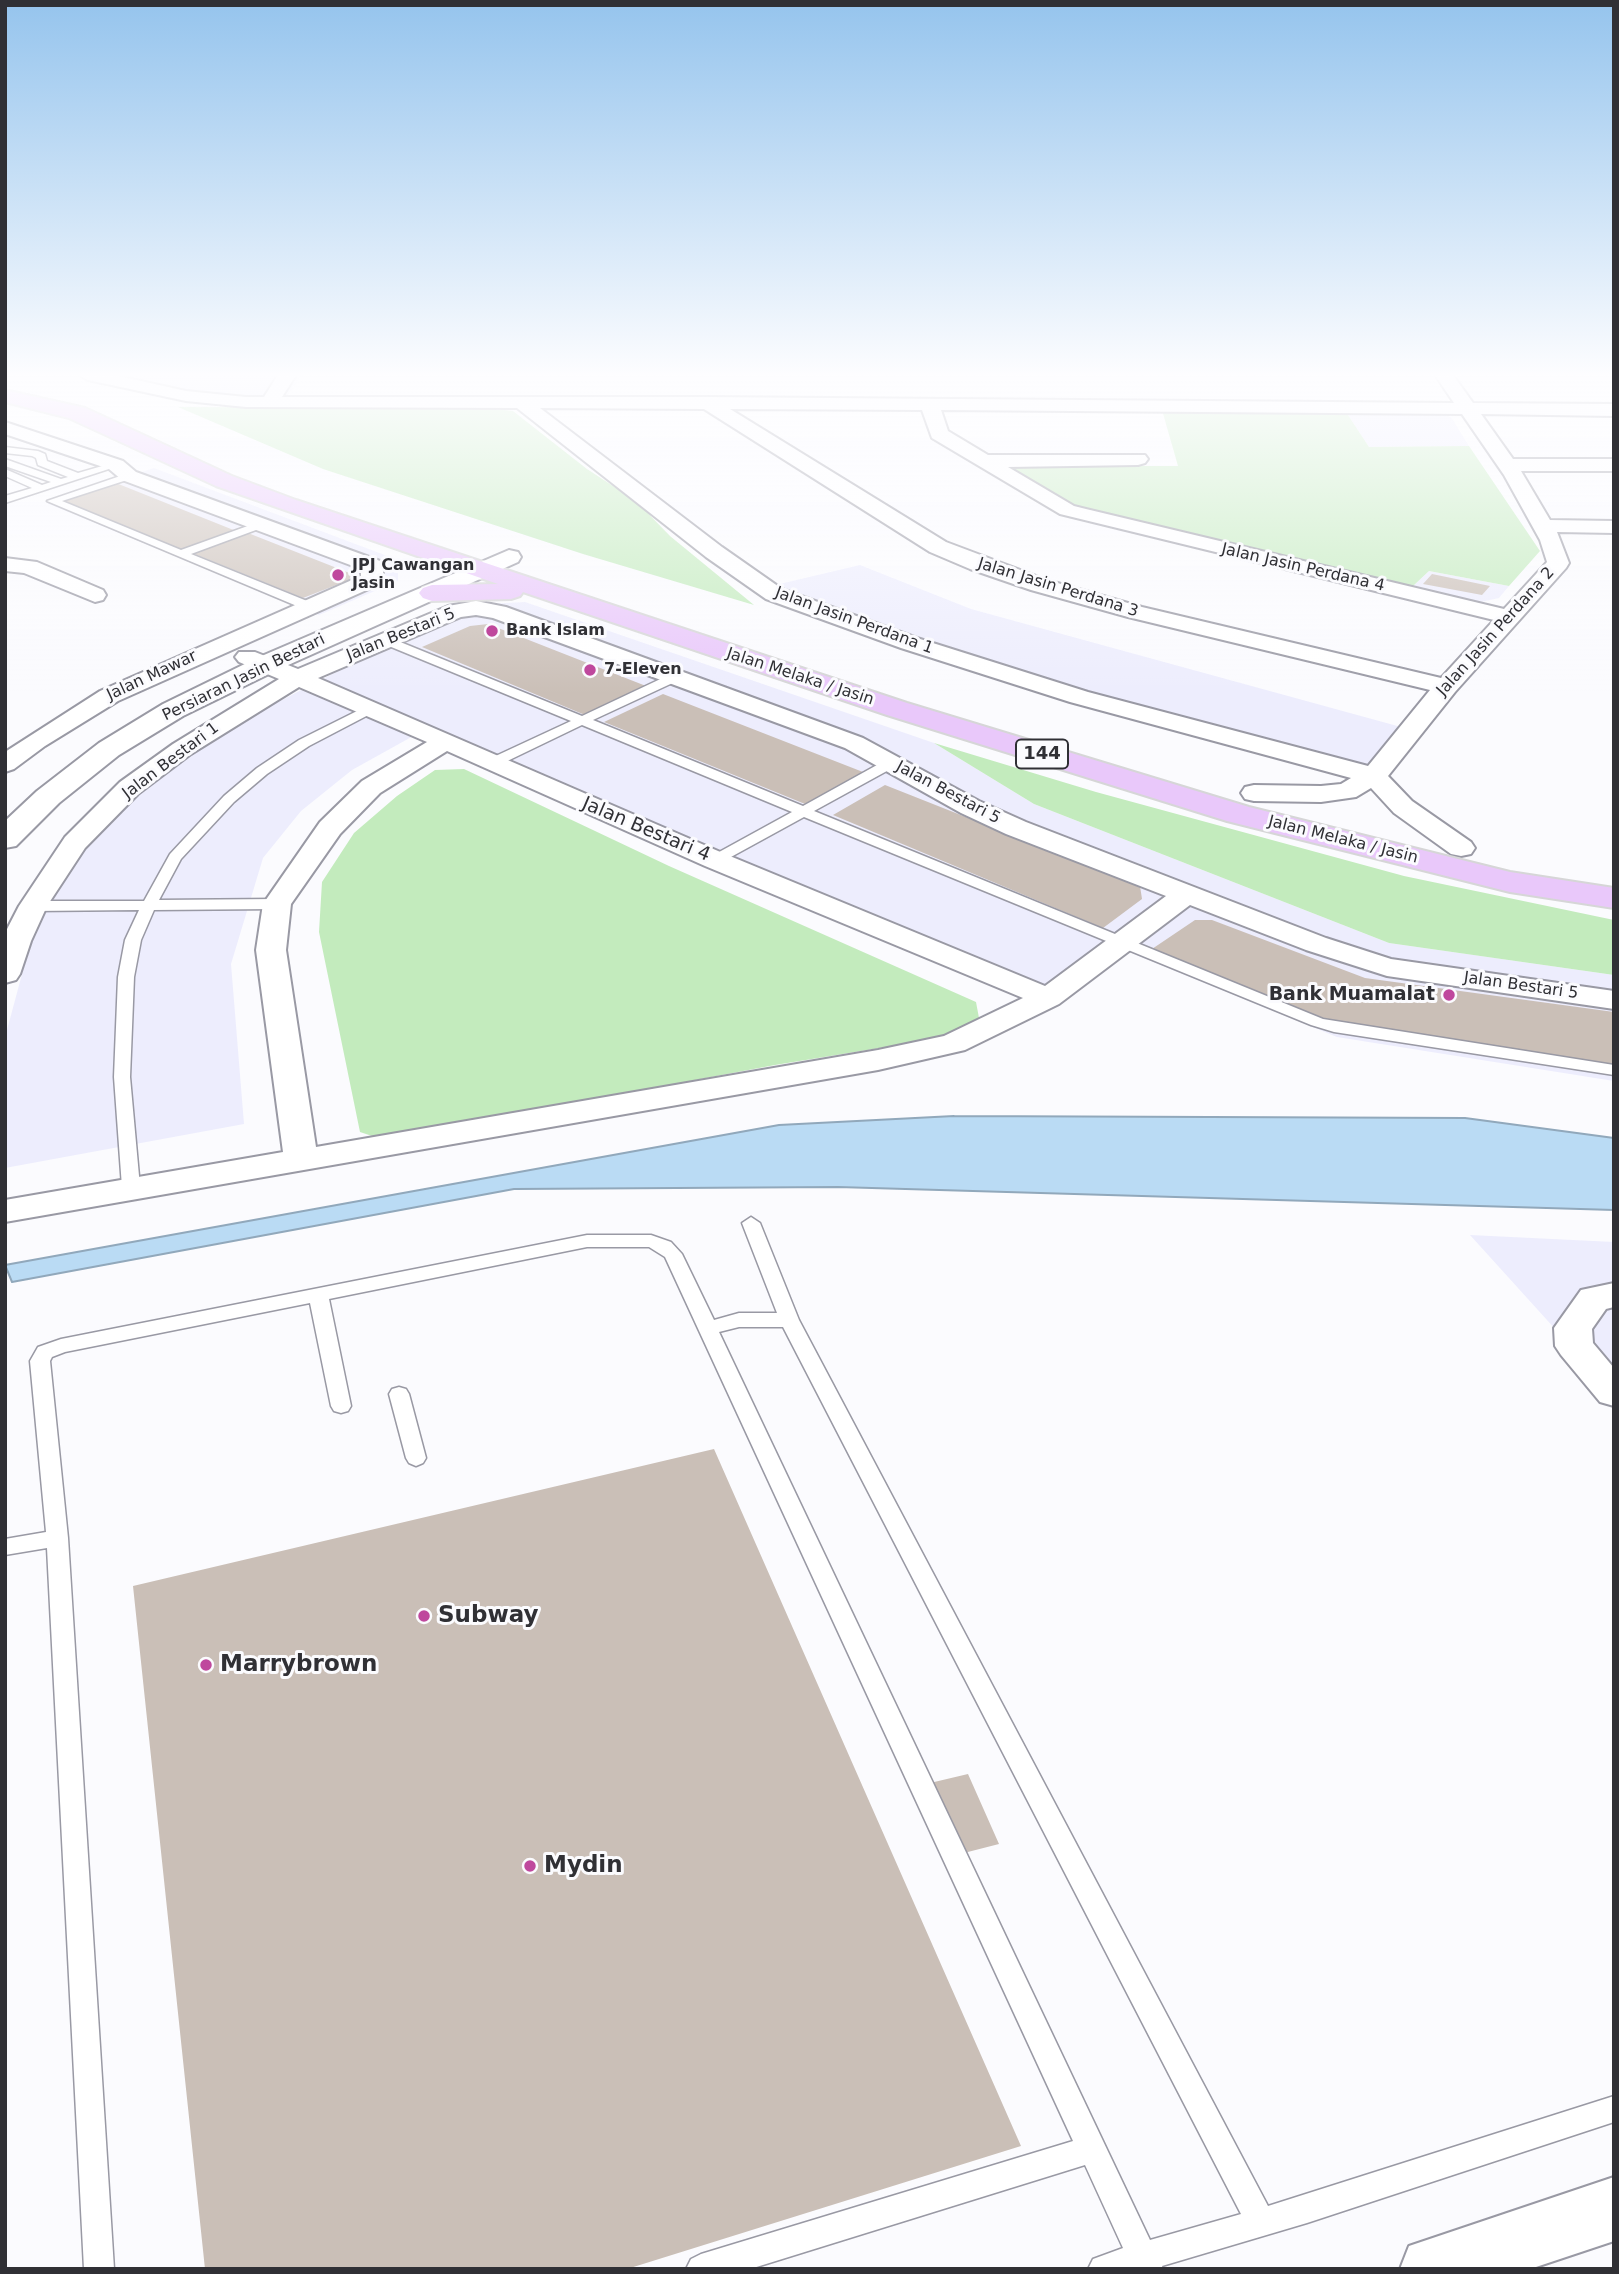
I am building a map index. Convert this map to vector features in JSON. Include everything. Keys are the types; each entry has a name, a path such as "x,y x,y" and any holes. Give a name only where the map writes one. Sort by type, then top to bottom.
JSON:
{"main road":[{"name":"Jalan Melaka / Jasin","path":"226,481 393,541 484,560 545,593 897,709 1238,814 1510,882 1614,898"},
{"name":"Jalan Melaka / Jasin","path":"286,481 484,560 934,699 1254,793 1461,848 1521,862 1614,877"},
{"path":"393,541 410,555 424,588 545,593"}],"street":[{"path":"151,481 260,525"},
{"name":"Jalan Jasin Perdana 1","path":"629,481 714,552 774,594 909,643 1079,696 1374,776"},
{"name":"Jalan Jasin Perdana 3","path":"832,481 938,547 1039,585 1136,612 1446,687"},
{"name":"Jalan Jasin Perdana 4","path":"1019,481 1067,510 1080,514 1509,617"},
{"name":"Jalan Jasin Perdana 2","path":"1374,776 1446,687 1558,562 1544,526 1517,481"},
{"name":"Jalan Mawar","path":"5,764 36,741 109,696 372,579 372,566 260,525"},
{"path":"1544,526 1614,527"},
{"name":"Persiaran Jasin Bestari","path":"5,803 53,762 127,714 484,560"},
{"path":"5,564 29,567 95,595"},
{"name":"Jalan Bestari 5","path":"295,679 456,611 476,608 498,612 854,743 970,807 1016,828 1316,944 1387,967 1614,1000"},
{"name":"Persiaran Jasin Bestari","path":"5,839 48,797 108,749 257,660"},
{"name":"Jalan Bestari 4","path":"257,660 295,679 371,708 715,860 1048,998"},
{"name":"Jalan Bestari 1","path":"5,974 16,941 33,906 75,843 129,788 193,741 295,679"},
{"path":"301,1160 271,950 277,904 330,828 371,787 444,742"},
{"path":"1254,793 1321,794 1347,791 1374,776 1403,807 1461,848"},
{"path":"5,1211 878,1060 954,1043 1048,998 1188,893"},
{"path":"1614,1295 1594,1299 1573,1328 1574,1346 1614,1393"},
{"path":"1432,2269 1614,2209"}],"lane":[{"path":"19,481 43,489"},
{"path":"98,481 52,501 308,606"},
{"path":"5,500 62,482"},
{"path":"180,554 260,525"},
{"path":"388,640 1121,943 1334,1027 1614,1070"},
{"path":"492,763 675,677"},
{"path":"131,1188 122,1077 126,977 133,940 149,905 175,857 229,799 262,771 304,743 371,708"},
{"path":"715,860 891,763"},
{"path":"33,906 277,904"},
{"path":"751,1223 789,1320 1261,2222"},
{"path":"99,2269 57,1538 40,1361 45,1352 61,1346 587,1241 651,1241 673,1255 1145,2262"},
{"path":"318,1294 341,1406"},
{"path":"708,1328 738,1320 789,1320"},
{"path":"399,1394 416,1458"},
{"path":"5,1547 57,1538"},
{"path":"1103,2269 1145,2262 1614,2109"},
{"path":"701,2269 1091,2149"}],"shaded area":[{"path":"114,481 189,481 398,560 398,581 319,615 46,503"},
{"path":"860,565 971,609 1401,727 1370,772 1068,694 771,586"},
{"path":"1429,571 1509,586 1499,598 1481,602 1413,586"},
{"path":"525,602 934,743 1034,804 1389,943 1614,975 1614,1081 1337,1037 1124,950 1048,1008 424,730 352,770 301,811 263,858 231,964 244,1124 5,1168 7,1030 36,922 87,844 156,779 230,727 465,605"},
{"path":"1470,1235 1614,1242 1614,1394"}],"green space":[{"path":"360,481 606,481 636,501 670,536 754,605 583,554"},
{"path":"1029,481 1493,481 1540,551 1509,586 1429,571 1413,586 1075,507"},
{"path":"934,743 1096,792 1404,876 1614,920 1614,975 1389,943 1034,804"},
{"path":"464,769 669,866 976,1002 979,1018 953,1036 775,1065 381,1139 360,1132 319,932 322,882 354,833 397,796 435,770"}],"water":[{"path":"954,1116 1465,1118 1614,1138 1614,1210 838,1187 514,1189 12,1282 5,1265 779,1125"}],"building":[{"path":"116,483 236,531 183,550 63,501"},
{"path":"248,533 352,574 349,580 303,598 192,553"},
{"path":"1432,574 1490,586 1482,595 1423,584"},
{"path":"488,624 646,686 585,715 422,647 470,626"},
{"path":"663,694 863,772 805,804 604,722"},
{"path":"885,785 1140,886 1142,899 1103,928 833,815"},
{"path":"1195,920 1212,920 1365,978 1614,1012 1614,1067 1338,1025 1152,949"},
{"name":"Mydin","path":"714,1449 1021,2146 627,2269 205,2269 133,1586"},
{"path":"968,1774 999,1844 960,1854 930,1783"}],"place":[{"name":"JPJ Cawangan Jasin","path":"338,575"},
{"name":"Bank Islam","path":"492,631"},
{"name":"7-Eleven","path":"590,670"},
{"name":"Bank Muamalat","path":"1449,995"},
{"name":"Subway","path":"424,1616"},
{"name":"Marrybrown","path":"206,1665"},
{"name":"Mydin","path":"530,1866"}]}
